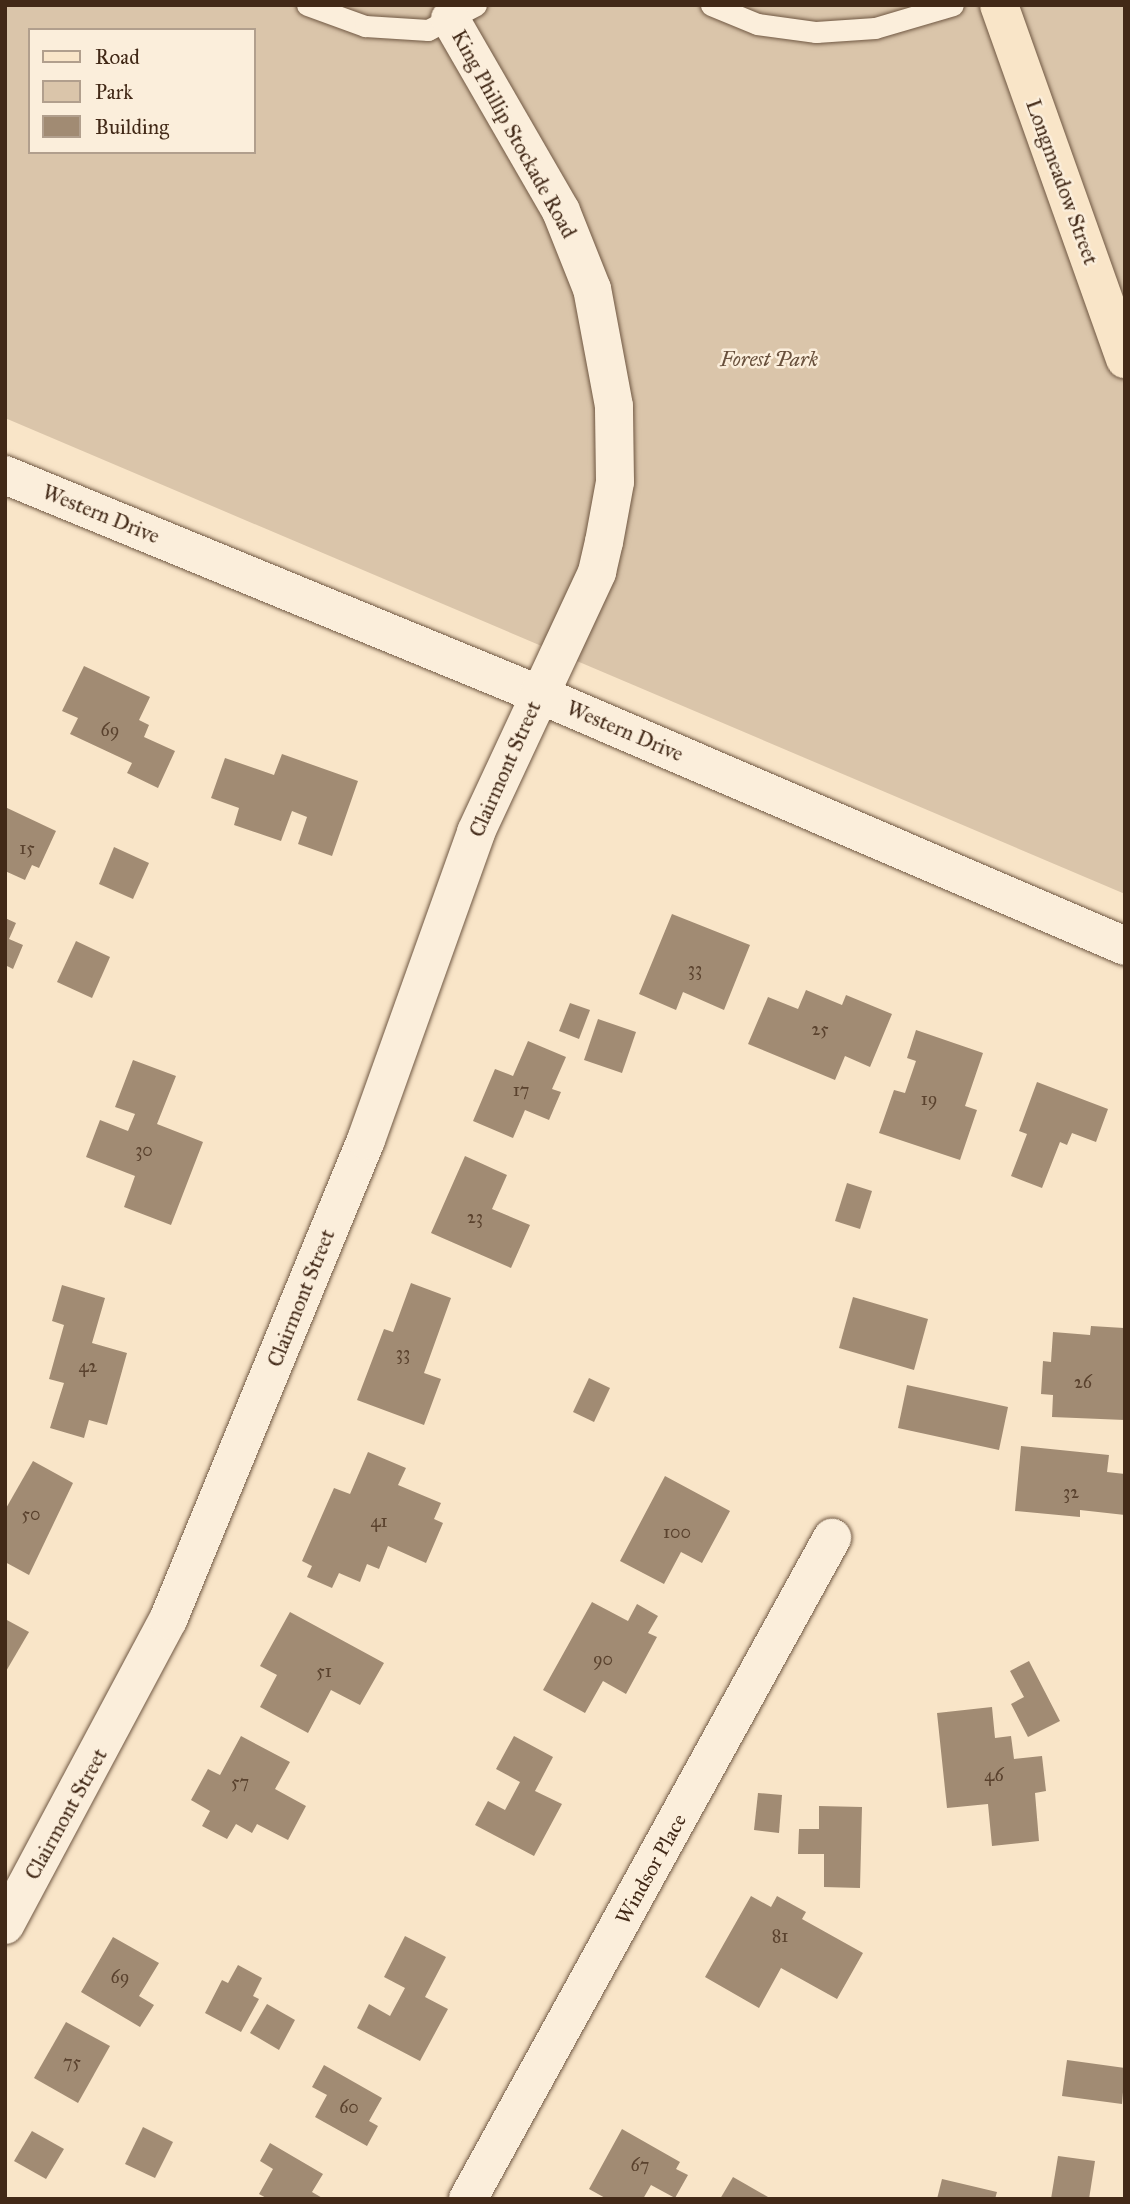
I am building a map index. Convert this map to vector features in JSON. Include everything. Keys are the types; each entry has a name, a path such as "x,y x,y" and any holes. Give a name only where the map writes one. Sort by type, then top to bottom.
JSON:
{"main road":[{"name":"Longmeadow Street","path":"999,5 1125,359"}],"street":[{"name":"King Phillip Stockade Road","path":"463,12 561,211 592,289 610,368 616,445 610,512 597,572 558,653"},
{"name":"Western Drive","path":"8,486 538,694 1125,946"},
{"name":"Clairmont Street","path":"5,1925 169,1620 366,1140 476,832 558,653"},
{"name":"Windsor Place","path":"468,2199 832,1538"}],"lane":[{"name":"King Phillip Stockade Road","path":"307,5 365,26 428,30 463,12"},
{"path":"711,5 757,23 826,32 875,28 953,5"}],"green space":[{"name":"Forest Park","path":"5,5 1125,5 1125,894 5,418"}],"building":[{"path":"84,666 150,697 139,720 149,725 144,737 175,751 158,788 127,773 132,763 70,734 78,718 62,711"},
{"path":"282,754 358,781 332,856 298,844 307,817 292,811 281,841 234,825 239,808 211,798 225,758 274,775"},
{"path":"5,807 56,831 39,868 32,865 25,880 5,871"},
{"path":"114,847 149,863 133,899 99,884"},
{"path":"672,914 750,945 724,1010 683,992 676,1010 639,994"},
{"path":"5,918 16,923 9,939 23,945 13,969 5,965"},
{"path":"76,941 110,957 92,998 57,982"},
{"path":"806,990 842,1005 846,995 892,1014 870,1067 845,1056 835,1080 748,1044 768,997 798,1009"},
{"path":"570,1003 590,1010 579,1039 559,1031"},
{"path":"598,1019 636,1032 622,1073 584,1060"},
{"path":"916,1030 983,1053 965,1106 977,1110 960,1160 879,1133 894,1090 905,1093 916,1061 907,1058"},
{"path":"528,1041 566,1057 552,1089 561,1092 549,1120 525,1110 513,1138 473,1121 495,1069 513,1076"},
{"path":"133,1060 176,1076 157,1124 203,1142 171,1225 124,1207 135,1176 86,1157 100,1120 128,1131 135,1114 115,1107"},
{"path":"1037,1082 1108,1109 1096,1142 1072,1133 1067,1145 1060,1142 1042,1188 1011,1176 1027,1134 1019,1131"},
{"path":"465,1156 507,1175 492,1209 530,1225 511,1268 431,1233"},
{"path":"847,1183 872,1191 860,1229 835,1221"},
{"path":"411,1283 451,1298 424,1373 441,1379 424,1425 357,1400 384,1329 393,1332"},
{"path":"62,1285 105,1298 92,1343 127,1353 107,1425 89,1420 84,1438 50,1428 64,1383 49,1379 64,1325 52,1321"},
{"path":"853,1297 928,1319 914,1370 839,1348"},
{"path":"1091,1326 1124,1328 1125,1420 1052,1417 1053,1395 1041,1394 1043,1361 1051,1362 1053,1332 1090,1335"},
{"path":"589,1378 610,1388 594,1422 573,1412"},
{"path":"907,1385 1008,1407 999,1450 898,1428"},
{"path":"1021,1446 1109,1455 1107,1472 1125,1474 1125,1515 1080,1510 1080,1517 1015,1511"},
{"path":"368,1452 406,1468 398,1485 441,1503 434,1519 443,1523 426,1563 388,1546 379,1569 367,1564 360,1582 339,1573 332,1588 307,1577 312,1566 302,1561 334,1488 350,1494"},
{"path":"33,1461 73,1483 29,1575 5,1562 5,1510"},
{"path":"665,1476 730,1511 702,1563 681,1552 664,1584 620,1561"},
{"path":"592,1602 628,1621 637,1604 658,1616 648,1633 657,1637 626,1694 603,1681 585,1713 543,1690"},
{"path":"290,1612 384,1663 360,1705 331,1690 308,1733 260,1707 277,1675 260,1666"},
{"path":"5,1619 29,1632 5,1673"},
{"path":"1029,1661 1060,1721 1028,1737 1011,1704 1024,1697 1010,1671"},
{"path":"992,1707 995,1738 1011,1736 1014,1759 1042,1756 1046,1791 1035,1793 1039,1841 992,1846 988,1804 947,1808 937,1713"},
{"path":"241,1736 290,1762 275,1789 306,1806 288,1840 257,1824 252,1833 236,1824 227,1839 202,1826 210,1811 191,1800 208,1769 220,1775"},
{"path":"514,1736 553,1757 535,1791 562,1804 534,1856 475,1825 488,1801 505,1810 520,1782 496,1769"},
{"path":"758,1793 782,1795 779,1833 754,1830"},
{"path":"819,1806 862,1807 860,1888 824,1887 824,1854 798,1854 799,1829 819,1829"},
{"path":"751,1896 771,1907 777,1896 806,1912 802,1919 863,1953 837,1999 781,1968 759,2008 705,1977"},
{"path":"405,1936 446,1957 425,1997 448,2009 420,2061 357,2028 369,2004 390,2016 405,1988 384,1977"},
{"path":"113,1937 159,1963 139,1996 154,2005 140,2027 81,1992"},
{"path":"238,1965 262,1978 253,1996 259,1999 241,2032 205,2013 222,1980 228,1983"},
{"path":"267,2004 295,2020 279,2050 250,2033"},
{"path":"66,2022 110,2046 78,2103 34,2078"},
{"path":"1067,2060 1125,2068 1122,2104 1062,2096"},
{"path":"324,2065 382,2098 369,2121 378,2126 367,2146 315,2117 327,2095 312,2087"},
{"path":"143,2127 173,2142 155,2178 125,2164"},
{"path":"622,2129 680,2162 676,2169 688,2175 675,2198 651,2185 643,2199 607,2199 589,2189"},
{"path":"32,2131 64,2149 46,2179 14,2161"},
{"path":"270,2143 323,2174 312,2192 324,2199 268,2199 259,2194 273,2169 260,2161"},
{"path":"1058,2156 1095,2161 1089,2199 1051,2199"},
{"path":"733,2177 768,2197 767,2199 720,2199"},
{"path":"942,2179 997,2192 995,2199 937,2199"}]}
